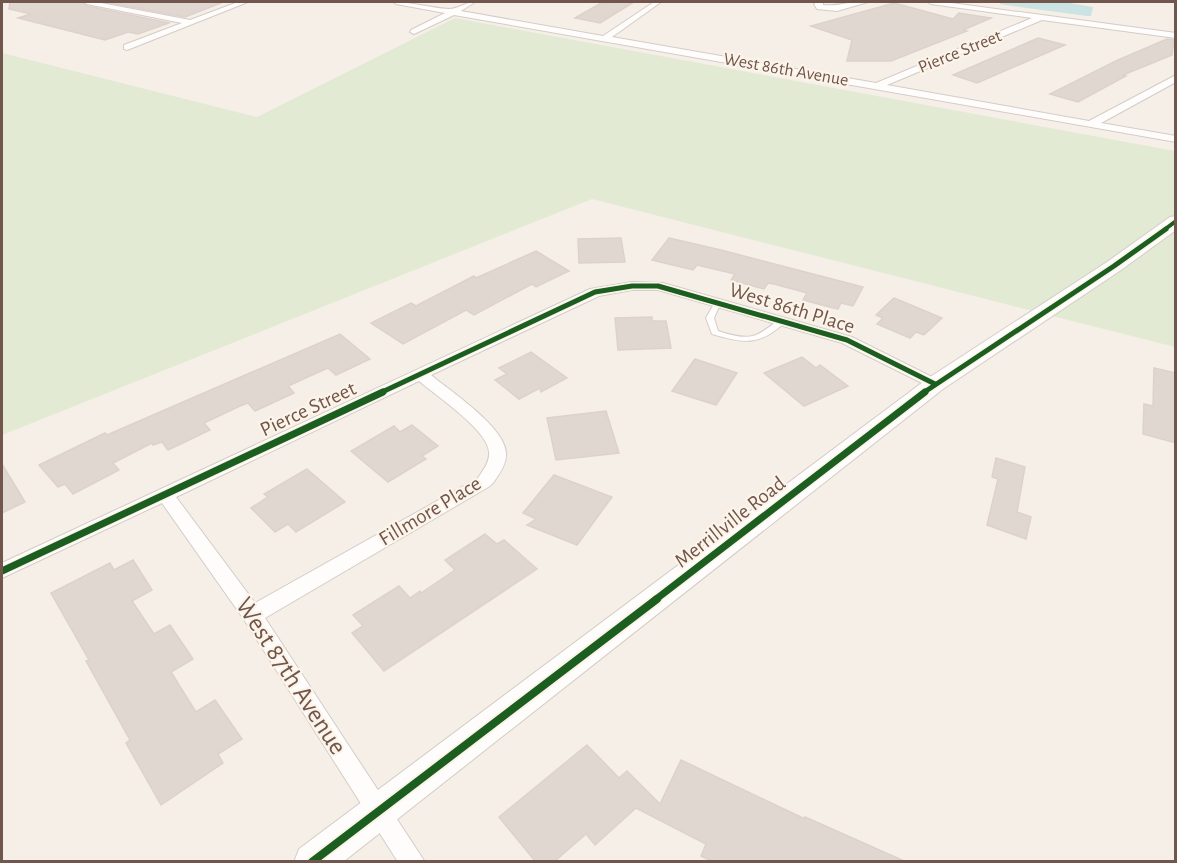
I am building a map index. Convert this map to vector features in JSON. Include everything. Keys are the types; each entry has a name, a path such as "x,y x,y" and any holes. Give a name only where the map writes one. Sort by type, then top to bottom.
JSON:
{"street":[{"path":"87,2 190,23"},
{"path":"127,47 244,2"},
{"name":"West 86th Avenue","path":"396,2 457,9 1176,140"},
{"name":"West 86th Avenue","path":"431,2 457,9"},
{"path":"414,32 472,2"},
{"path":"608,36 658,2"},
{"path":"820,2 819,7 837,9 864,2"},
{"path":"931,2 1176,36"},
{"name":"Pierce Street","path":"878,86 1042,17"},
{"name":"West 86th Avenue","path":"608,36 891,81 1176,131"},
{"path":"1090,124 1176,78"},
{"name":"Merrillville Road","path":"312,861 379,813 935,384 1114,266 1176,221"},
{"name":"Pierce Street","path":"2,571 595,292 632,286"},
{"name":"West 86th Place","path":"632,286 658,286 847,340 935,384"},
{"name":"Fillmore Place","path":"252,615 484,482 496,465 498,450 491,435 420,374"},
{"name":"West 87th Avenue","path":"165,494 252,615 379,813 413,861"}],"lane":[{"path":"718,302 710,318 715,332 739,340 764,336 783,320"}],"green space":[{"path":"455,18 1175,151 1175,347 592,199 2,435 2,53 257,117"}],"shaded area":[{"path":"1000,2 1064,2 1093,7 1091,16 1087,16 1005,5"}],"building":[{"path":"10,2 82,2 87,6 169,23 138,34 128,32 105,40 18,18 31,14 9,9"},
{"path":"105,2 221,2 221,3 185,17"},
{"path":"603,2 634,2 600,23 575,18"},
{"path":"894,3 953,19 959,13 991,18 963,30 967,31 891,61 847,61 852,40 811,26"},
{"path":"1038,38 1065,45 977,83 953,75"},
{"path":"1167,39 1174,40 1172,55 1123,75 1126,76 1078,102 1050,94 1118,60"},
{"path":"621,238 625,262 579,263 578,239"},
{"path":"669,238 863,287 853,306 841,303 838,309 803,300 807,293 774,284 768,283 764,289 731,280 735,274 697,265 693,270 652,260"},
{"path":"536,251 569,271 536,287 532,284 474,315 466,310 403,344 371,323 411,303 416,306 474,276 476,278"},
{"path":"894,298 942,318 924,335 916,332 910,338 877,324 883,318 876,315"},
{"path":"652,317 652,321 666,321 671,348 618,350 615,318"},
{"path":"340,334 370,359 336,375 328,368 321,371 288,386 294,393 255,411 248,403 240,406 204,423 210,430 168,450 162,442 153,445 152,443 113,463 119,470 73,494 65,484 58,487 39,465 105,433 107,435"},
{"path":"531,352 567,378 541,392 540,388 519,399 495,380 507,374 499,368"},
{"path":"802,357 816,368 820,365 848,386 804,406 764,373"},
{"path":"695,359 737,373 716,405 672,391"},
{"path":"1154,368 1176,373 1176,443 1143,434 1144,404 1153,406"},
{"path":"606,411 619,453 556,460 547,418"},
{"path":"412,425 438,446 422,456 426,459 388,482 351,451 394,426 400,432"},
{"path":"996,458 1025,467 1017,512 1031,517 1026,539 987,525 998,479 992,477"},
{"path":"2,464 25,502 2,513"},
{"path":"307,469 345,502 296,532 288,524 275,532 251,508 268,497 264,494"},
{"path":"554,475 612,497 577,545 527,525 536,519 523,513"},
{"path":"485,534 497,544 504,540 537,569 384,671 352,633 363,626 353,615 399,586 410,598 420,591 421,593 455,570 445,560"},
{"path":"133,560 152,590 132,601 154,634 170,625 193,659 171,672 196,712 215,700 242,739 218,754 223,763 161,805 126,743 130,740 86,661 89,660 51,593 110,563 114,570"},
{"path":"587,745 619,778 627,771 660,804 681,760 805,819 805,817 904,861 712,861 701,856 706,844 636,808 595,845 586,834 555,861 535,861 499,817"}],"cycle path":[{"path":"312,862 379,813 935,384 1114,266 1176,221"},
{"path":"2,571 595,292 632,286 658,286 722,303 847,340 935,384"}]}
